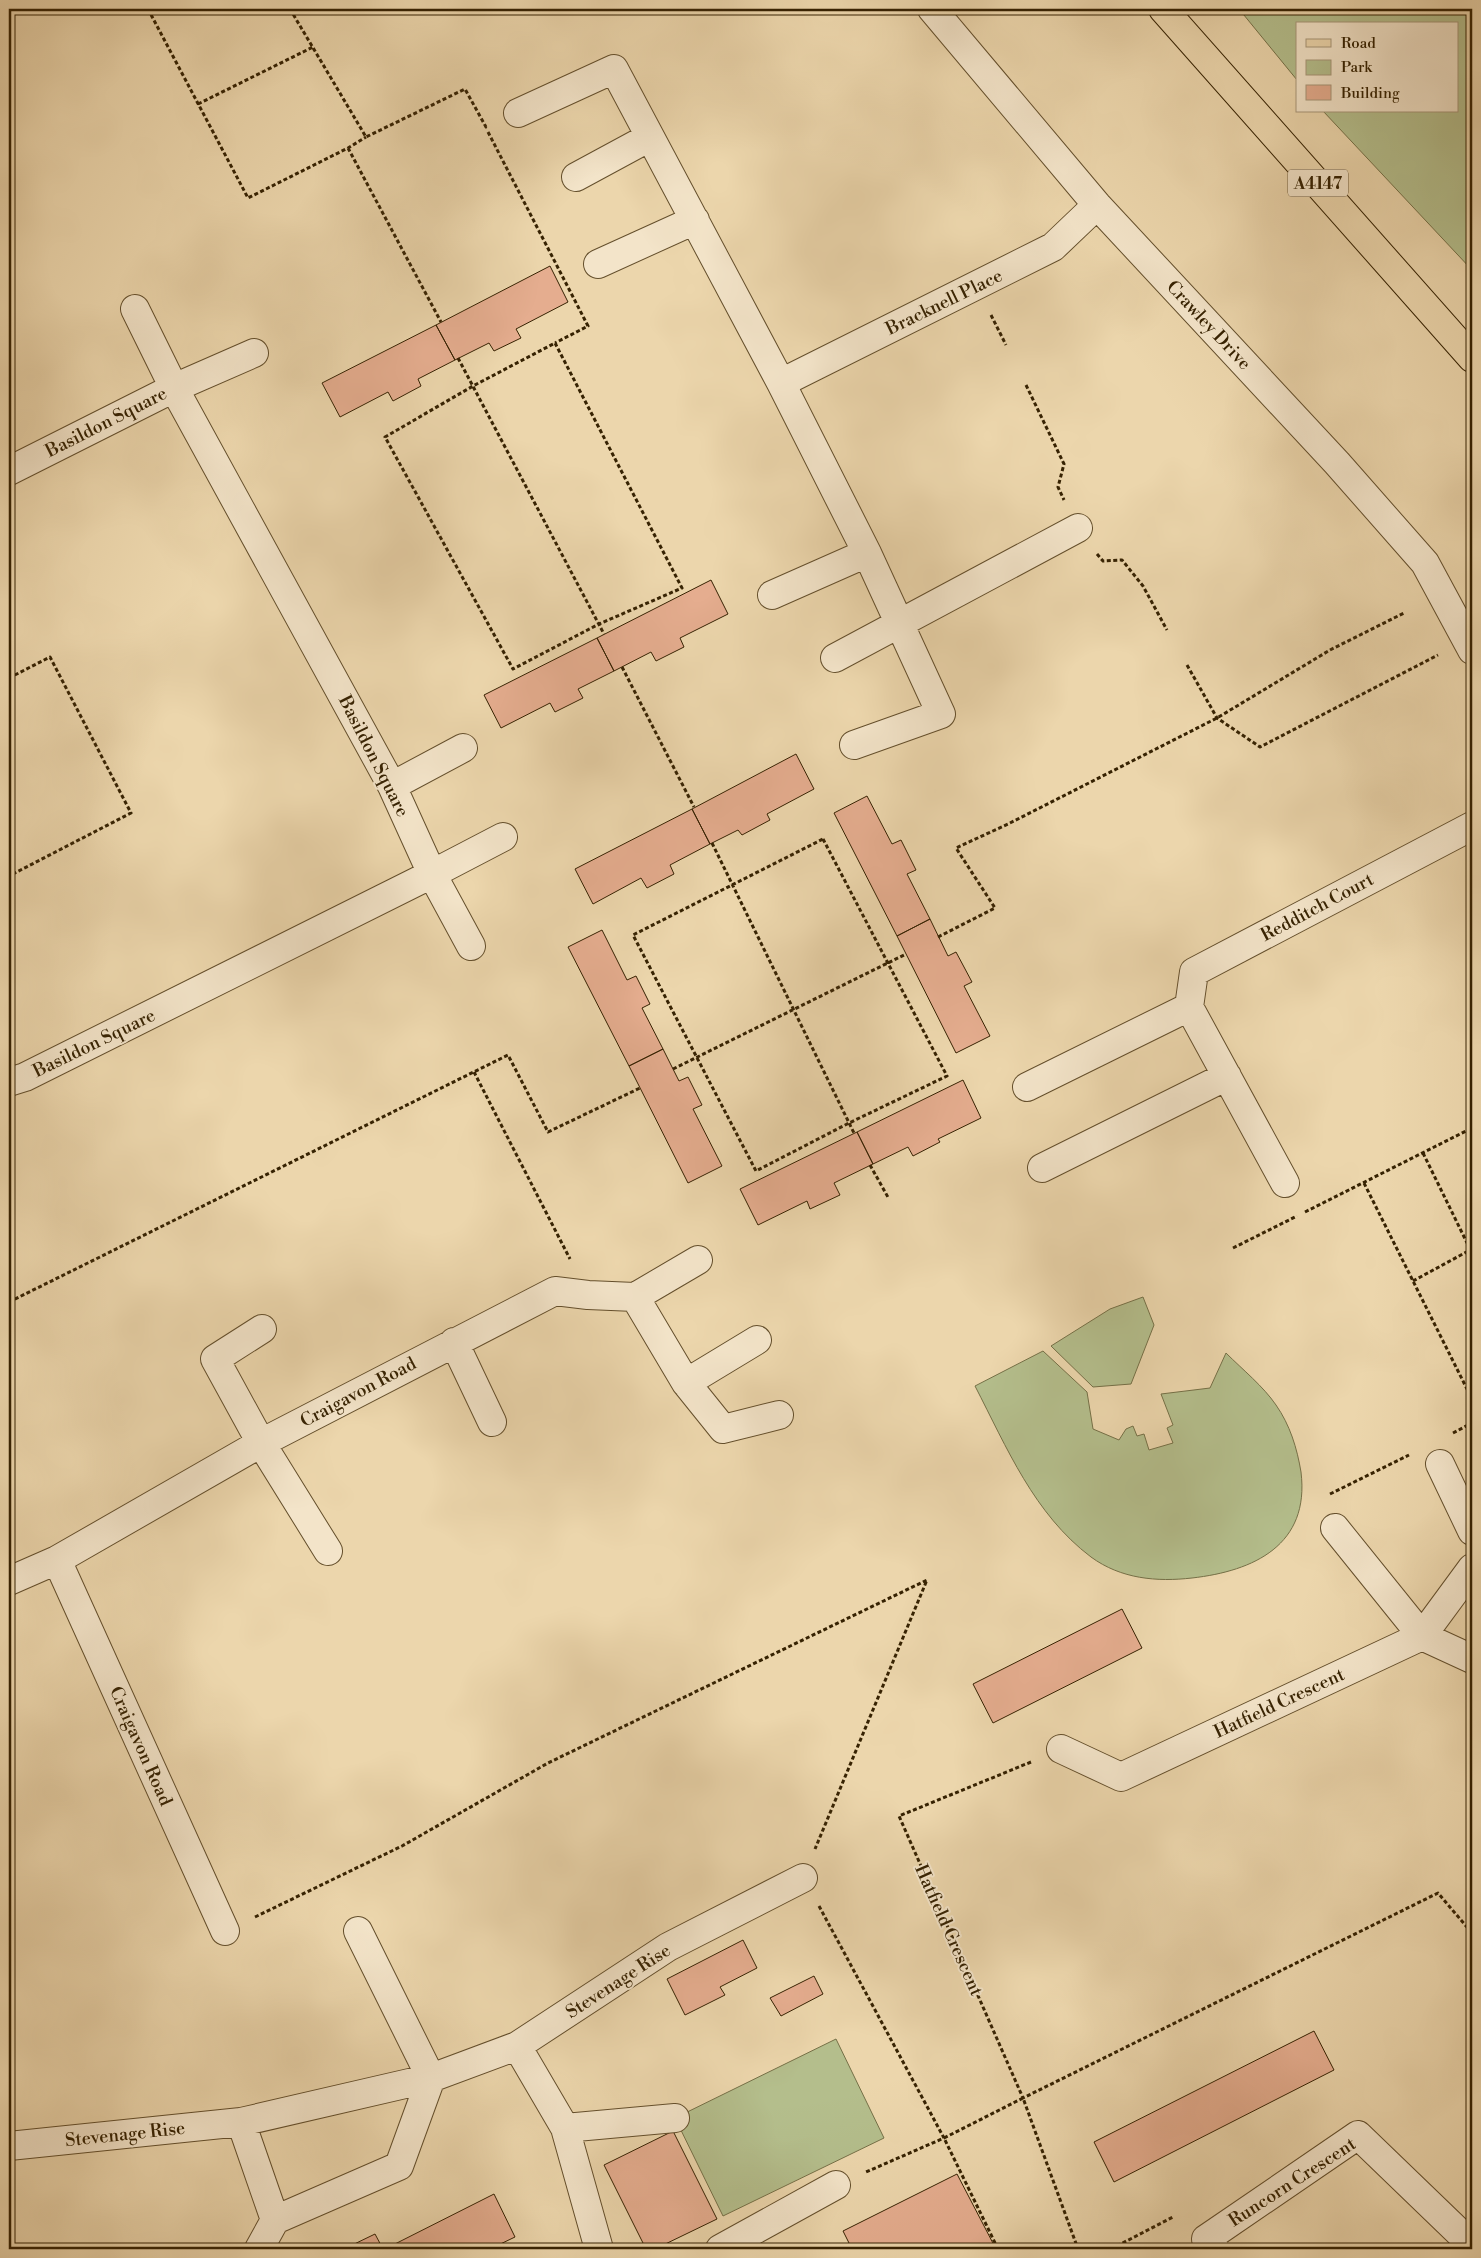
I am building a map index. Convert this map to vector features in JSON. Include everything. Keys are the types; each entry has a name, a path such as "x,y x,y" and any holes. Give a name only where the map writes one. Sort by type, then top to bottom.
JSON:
{"main road":[{"name":"A4147","path":"1163,9 1472,358"}],"street":[{"name":"Crawley Drive","path":"932,9 1097,205 1336,463 1425,563 1470,645"},
{"path":"518,113 614,69 695,220 867,553 941,714 854,745"},
{"path":"576,177 650,137"},
{"name":"Bracknell Place","path":"780,383 1053,247 1097,205"},
{"path":"598,264 695,220"},
{"path":"135,309 174,388 254,353"},
{"name":"Basildon Square","path":"9,471 174,388 392,786 432,874 25,1077 9,1082"},
{"path":"835,658 899,622 1078,528"},
{"path":"772,596 867,553"},
{"path":"392,786 463,748"},
{"name":"Redditch Court","path":"1189,1006 1194,972 1472,826"},
{"path":"470,946 432,874 503,838"},
{"path":"1027,1087 1189,1006 1285,1182"},
{"path":"1042,1168 1226,1076"},
{"path":"698,1260 635,1297 686,1383 723,1429 779,1416"},
{"name":"Craigavon Road","path":"9,1581 56,1560 262,1443 555,1291 588,1295 635,1297"},
{"path":"262,1329 215,1359 262,1443 328,1551"},
{"path":"686,1383 757,1340"},
{"path":"454,1342 492,1422"},
{"path":"1440,1464 1472,1531"},
{"path":"1335,1528 1422,1636 1472,1659"},
{"name":"Craigavon Road","path":"56,1560 225,1931"},
{"name":"Hatfield Crescent","path":"1061,1749 1122,1777 1422,1636 1472,1568"},
{"name":"Stevenage Rise","path":"9,2146 241,2122 431,2078 517,2046 668,1947 803,1878"},
{"path":"259,2249 275,2220 399,2166 431,2078 358,1931"},
{"path":"517,2046 565,2128 599,2249"},
{"path":"565,2128 675,2118"},
{"path":"241,2122 275,2220"},
{"name":"Runcorn Crescent","path":"1215,2249 1206,2239 1358,2135 1472,2245"},
{"path":"720,2249 836,2185"}],"path":[{"path":"9,14 20,9"},
{"path":"148,9 248,198 348,148 366,137 465,89 486,127 588,326 555,343 473,386 385,437 512,669 599,624 682,588 555,343"},
{"path":"290,9 366,137"},
{"path":"198,104 313,47"},
{"path":"486,127 518,113"},
{"path":"348,148 441,322"},
{"path":"458,358 604,634"},
{"path":"938,937 995,908 956,848 1008,824 1217,718 1330,650 1404,613"},
{"path":"1187,665 1217,718 1260,747 1470,645"},
{"path":"9,678 50,657 131,813 9,876"},
{"path":"622,667 694,808"},
{"path":"823,839 947,1076 849,1123 756,1171 633,934 731,884 823,839"},
{"path":"712,843 854,1133"},
{"path":"673,1069 906,954"},
{"path":"9,1302 508,1055 548,1132 640,1088"},
{"path":"474,1072 588,1295"},
{"path":"1233,1248 1472,1128"},
{"path":"1413,1281 1472,1250 1423,1153"},
{"path":"870,1165 889,1198"},
{"path":"1364,1183 1472,1399"},
{"path":"1446,1436 1472,1423"},
{"path":"1335,1528 1322,1498 1410,1454"},
{"path":"225,1931 402,1846 548,1763 927,1580 803,1878 944,2138 998,2249"},
{"name":"Hatfield Crescent","path":"1024,2098 899,1816 1061,1749"},
{"path":"836,2185 944,2138 1438,1893 1472,1933"},
{"path":"1024,2098 1078,2249"},
{"path":"1111,2249 1173,2217"}],"green space":[{"path":"1239,9 1472,9 1472,270 1324,112 1458,112 1458,22 1296,22 1296,79"},
{"path":"1143,1297 1154,1325 1131,1384 1093,1387 1051,1346 1110,1309"},
{"path":"1043,1351 1087,1392 1093,1429 1119,1440 1126,1429 1133,1426 1137,1436 1144,1434 1149,1450 1173,1443 1167,1428 1173,1425 1161,1394 1210,1388 1226,1353 1271,1398 1281,1413 1292,1437 1301,1472 1301,1497 1296,1518 1287,1536 1273,1550 1256,1561 1236,1569 1192,1578 1166,1580 1140,1577 1115,1570 1091,1557 1053,1521 1038,1500 1011,1456 975,1386"},
{"path":"836,2039 884,2138 723,2216 675,2118"}],"building":[{"path":"550,266 568,302 516,329 521,338 494,351 489,343 455,360 436,325"},
{"path":"436,325 455,360 418,379 421,386 393,401 388,392 340,417 322,383"},
{"path":"711,580 728,614 680,638 684,647 656,661 651,652 614,671 597,638"},
{"path":"597,638 614,671 578,689 583,698 555,712 550,703 501,728 484,695"},
{"path":"796,754 814,789 767,814 770,820 742,835 738,830 710,844 692,809"},
{"path":"867,796 892,844 901,840 916,870 907,874 930,919 897,936 834,813"},
{"path":"692,809 710,844 670,865 674,874 647,888 641,878 593,904 575,869"},
{"path":"930,919 948,956 956,952 972,982 964,986 990,1036 956,1053 897,936"},
{"path":"602,930 627,980 636,976 650,1004 642,1008 663,1049 629,1066 568,947"},
{"path":"663,1049 679,1081 688,1077 702,1105 693,1109 722,1166 688,1183 629,1066"},
{"path":"963,1080 981,1118 938,1139 940,1142 913,1156 908,1147 873,1164 857,1132"},
{"path":"857,1132 873,1164 834,1183 840,1195 810,1209 807,1201 758,1225 740,1189"},
{"path":"1122,1609 1142,1648 993,1723 973,1684"},
{"path":"743,1940 757,1968 720,1987 725,1995 685,2015 667,1979"},
{"path":"814,1976 823,1994 781,2016 770,1998"},
{"path":"1314,2031 1334,2070 1114,2182 1094,2142"},
{"path":"673,2131 717,2219 655,2249 646,2249 604,2165"},
{"path":"957,2174 996,2249 852,2249 843,2231"},
{"path":"494,2194 515,2237 490,2249 385,2249"},
{"path":"375,2234 383,2249 344,2249"}]}
